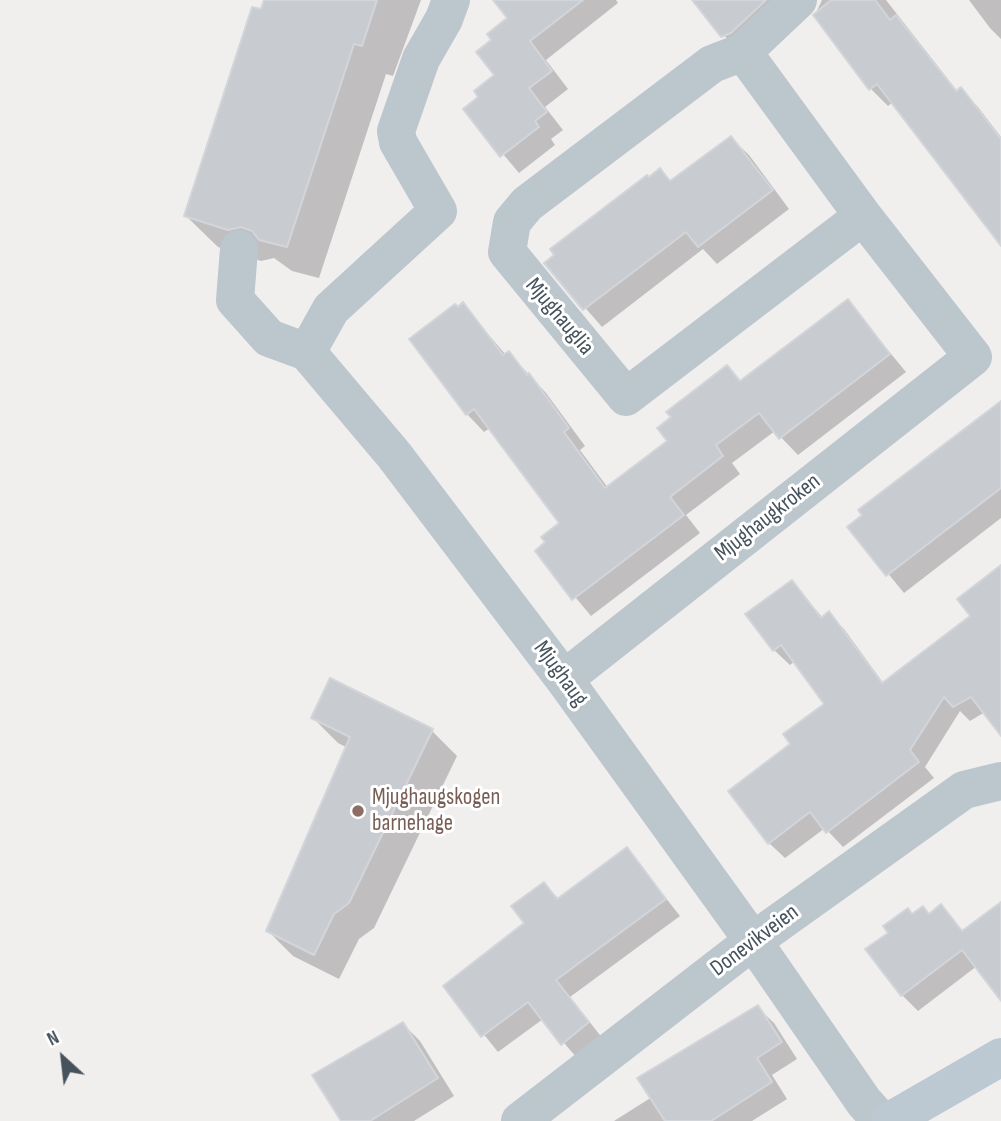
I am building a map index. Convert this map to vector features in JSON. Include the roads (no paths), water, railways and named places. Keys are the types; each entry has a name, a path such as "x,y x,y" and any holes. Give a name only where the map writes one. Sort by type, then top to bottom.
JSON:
{"main road":[{"path":"890,1121 1001,1057"}],"street":[{"path":"239,249 236,300 269,338 307,352 331,309 439,211 398,142 396,131 421,59 444,19 451,0"},
{"name":"Mjughauglia","path":"798,0 743,52 712,64 527,204 512,222 507,252 626,397 863,216"},
{"path":"743,52 863,216"},
{"name":"Mjughaugkroken","path":"564,679 973,357 863,216"},
{"name":"Mjughaug","path":"307,352 401,465 564,679 753,941 864,1102 881,1121"},
{"name":"Donevikveien","path":"520,1121 753,941 964,790 979,783 1001,781"}],"place":[{"name":"Mjughaugskogen barnehage","path":"358,811"}]}
